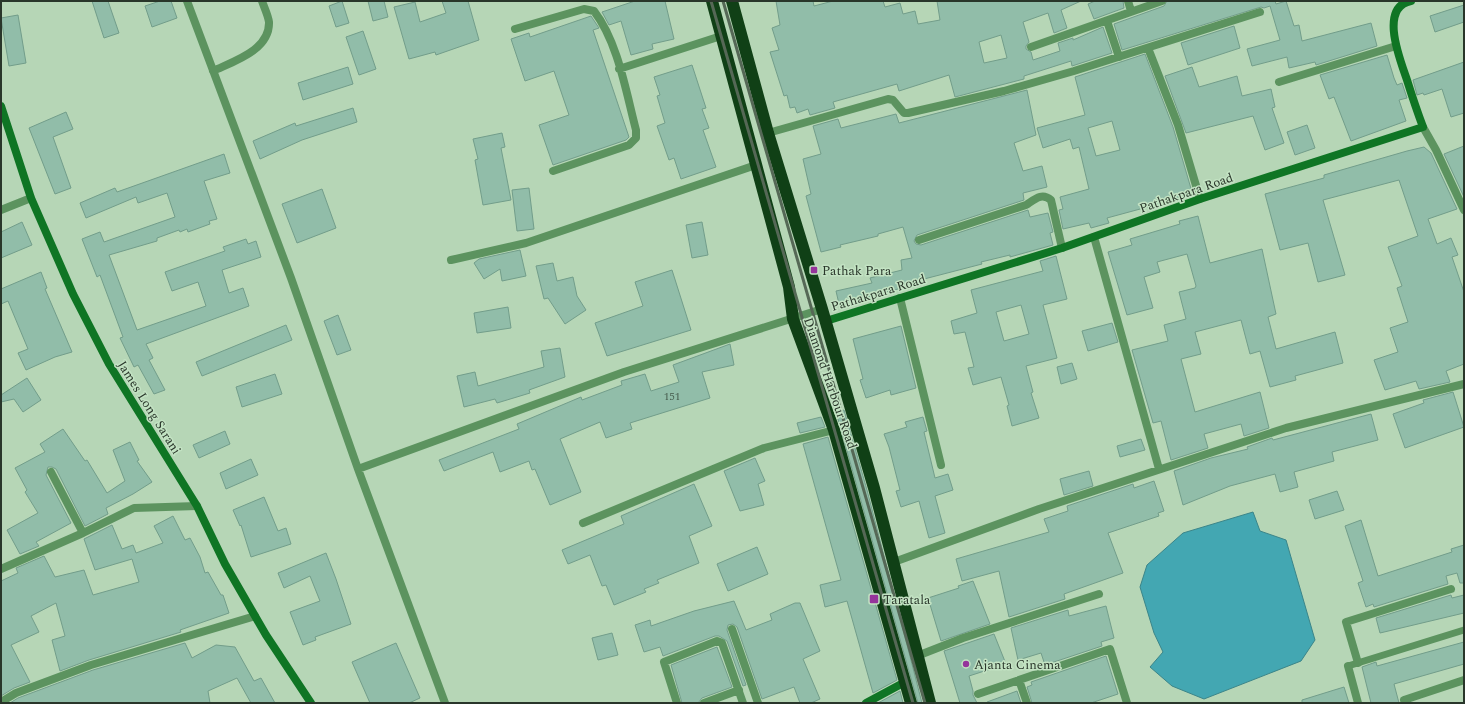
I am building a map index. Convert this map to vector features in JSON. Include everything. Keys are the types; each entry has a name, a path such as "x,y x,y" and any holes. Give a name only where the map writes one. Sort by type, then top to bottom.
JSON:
{"highway":[{"name":"Diamond Harbour Road","path":"712,1 789,287 793,319 834,430 911,703"},
{"name":"Diamond Harbour Road","path":"732,1 768,133 826,321 894,562 930,703"}],"street":[{"path":"187,1 291,278 358,469 445,703"},
{"path":"213,71 248,55 262,42 268,32 269,21 262,1"},
{"path":"1128,1 1131,11"},
{"path":"1031,48 1162,1"},
{"path":"1411,1 1399,8 1395,16 1393,28 1396,46 1423,127 1436,150 1464,210"},
{"path":"515,29 584,9 594,11 608,34 636,130 636,138 629,145 553,172"},
{"path":"768,133 888,99 894,100 904,113 908,113 1004,91 1119,57 1260,12"},
{"path":"1107,21 1119,57"},
{"path":"619,69 722,36"},
{"path":"1279,82 1396,46"},
{"path":"1148,48 1178,125 1200,199"},
{"name":"James Long Sarani","path":"1,106 31,198 73,294 109,364 197,506 225,564 255,616 311,703"},
{"name":"Pathakpara Road","path":"826,321 1062,248 1200,199 1423,127"},
{"path":"451,260 526,243 756,165"},
{"path":"919,240 1026,205 1040,196 1047,196 1052,200 1062,248"},
{"path":"1,210 31,198"},
{"path":"1094,237 1159,470"},
{"path":"900,298 941,465"},
{"path":"358,469 624,372 822,309"},
{"path":"894,562 1039,509 1286,428 1464,384"},
{"path":"583,523 764,448 834,430"},
{"path":"50,472 83,533"},
{"path":"1,569 83,533 134,508 197,506"},
{"path":"1358,663 1346,622 1451,589"},
{"path":"917,656 963,638 1099,594"},
{"path":"1,702 16,693 91,665 255,616"},
{"path":"732,630 758,703"},
{"path":"677,703 664,662 717,641 722,643 743,703"},
{"path":"978,694 1110,650 1128,703"},
{"path":"1348,666 1358,703"},
{"path":"1019,680 1027,703"},
{"path":"1405,703 1404,700 1464,680"},
{"path":"866,703 905,682"},
{"path":"704,703 739,690"}],"lane":[{"path":"1348,666 1464,630"}],"water":[{"path":"1253,512 1260,531 1286,540 1315,640 1301,661 1204,699 1172,686 1150,667 1163,652 1154,633 1140,587 1147,565 1183,533"}],"building":[{"path":"92,1 108,1 119,33 104,38"},
{"path":"160,1 171,1 177,18 152,27 145,6"},
{"path":"342,1 349,23 336,27 329,6"},
{"path":"368,1 384,1 388,17 373,21"},
{"path":"442,1 468,1 479,40 436,55 435,52 409,59 394,7 415,2 420,22 446,13"},
{"path":"635,1 665,1 674,39 652,44 653,49 631,55 621,21 609,25 602,12"},
{"path":"776,1 813,1 814,6 833,1 883,1 885,7 900,3 903,14 915,11 918,24 940,20 937,1 1081,1 1061,10 1067,28 1054,33 1048,13 1023,22 1029,42 1026,49 1031,52 1033,60 1060,51 1058,43 1073,38 1073,40 1103,27 1112,53 1072,66 1071,61 1024,76 1024,79 955,97 949,75 899,91 897,84 833,102 835,108 810,115 808,109 797,113 795,107 790,108 787,95 784,96 770,52 779,50 772,28 780,25","holes":["1001,35 1007,58 984,63 979,42"]},
{"path":"1095,1 1123,1 1124,8 1094,19 1088,4"},
{"path":"1167,1 1275,1 1276,4 1286,1 1294,26 1299,25 1302,41 1371,23 1377,46 1316,65 1315,62 1289,68 1287,57 1252,66 1247,49 1280,40 1270,6 1264,8 1261,7 1122,50 1114,24 1164,6"},
{"path":"1464,5 1464,22 1435,32 1430,16"},
{"path":"18,15 26,63 9,66 1,18"},
{"path":"591,16 599,28 593,30 629,137 626,140 553,165 539,125 569,115 554,71 525,81 511,39 529,33 530,37"},
{"path":"1234,26 1240,48 1188,65 1181,43"},
{"path":"363,31 376,69 359,75 346,37"},
{"path":"1145,54 1173,127 1192,192 1166,202 1107,218 1109,223 1091,228 1089,223 1063,229 1059,210 1063,209 1060,197 1089,189 1079,147 1073,149 1070,139 1043,148 1037,128 1085,115 1075,77","holes":["1112,121 1120,150 1096,156 1088,128"]},
{"path":"1387,55 1397,85 1402,83 1407,98 1399,100 1406,121 1351,141 1334,97 1329,99 1320,75"},
{"path":"1464,62 1464,113 1451,117 1442,89 1424,95 1423,93 1417,95 1413,80"},
{"path":"692,65 706,108 702,109 709,128 703,130 716,167 681,179 674,158 669,160 657,126 665,123 657,96 660,95 654,77"},
{"path":"348,67 353,84 303,100 298,83"},
{"path":"1192,67 1199,87 1237,76 1242,96 1271,89 1275,107 1272,108 1284,143 1265,150 1253,116 1186,133 1165,76"},
{"path":"1027,90 1036,135 1014,143 1023,171 1042,166 1047,187 1023,193 1024,200 917,235 914,241 916,244 921,245 1028,210 1030,217 1048,213 1053,232 1050,233 1053,245 1010,257 1010,255 981,262 982,264 901,285 902,288 839,304 836,291 872,283 870,278 902,270 901,260 912,258 903,227 878,234 878,236 840,245 841,247 821,252 806,196 811,194 803,159 821,154 813,126 838,119 841,128 896,114 899,123"},
{"path":"353,108 357,122 302,140 260,159 253,141 295,123 296,126"},
{"path":"66,112 73,129 53,137 71,188 55,194 29,128"},
{"path":"1307,125 1315,148 1295,155 1287,132"},
{"path":"502,133 505,147 501,148 511,200 483,205 475,160 478,159 473,139"},
{"path":"1464,146 1464,197 1444,154"},
{"path":"1424,147 1431,153 1457,209 1428,219 1437,244 1451,238 1458,255 1452,257 1464,292 1464,364 1446,371 1450,382 1419,389 1416,381 1385,390 1374,360 1398,352 1390,328 1408,322 1397,288 1402,286 1388,247 1418,236 1399,180 1323,200 1345,275 1318,282 1308,243 1280,250 1265,194 1324,178 1324,175"},
{"path":"224,154 230,173 204,181 217,219 209,221 210,224 188,232 187,229 180,232 179,230 157,238 157,241 109,255 137,330 206,306 198,282 172,291 165,272 225,251 223,247 246,239 248,244 256,241 261,257 222,270 229,293 243,288 249,306 146,344 153,358 149,360 165,390 154,394 138,365 134,367 120,338 123,337 100,275 97,277 82,239 100,232 104,242 175,217 167,193 138,203 136,197 86,218 80,203 115,188 117,192"},
{"path":"529,188 534,229 517,231 512,190"},
{"path":"322,189 336,228 297,243 282,204"},
{"path":"1198,216 1210,263 1262,249 1276,314 1268,317 1276,349 1335,332 1343,363 1295,376 1296,380 1270,387 1260,351 1250,354 1241,320 1195,332 1201,354 1181,359 1195,412 1260,392 1269,428 1244,436 1241,424 1204,434 1208,448 1171,460 1161,421 1153,423 1132,350 1168,341 1164,325 1186,319 1179,292 1195,288 1196,286 1187,254 1157,262 1160,272 1144,277 1153,308 1127,315 1108,252 1132,245 1130,239 1180,224 1179,221"},
{"path":"22,222 32,245 1,258 1,232"},
{"path":"702,222 708,255 692,258 686,225"},
{"path":"520,250 526,276 502,281 500,269 484,279 474,263 479,259"},
{"path":"1056,256 1067,299 1043,305 1057,358 1026,366 1033,392 1031,393 1039,418 1012,426 1007,406 1009,405 1001,377 973,385 968,368 974,367 965,332 954,334 951,321 977,313 971,290 1043,271 1040,261","holes":["1021,305 1029,334 1004,341 996,312"]},
{"path":"553,263 557,281 573,277 577,296 586,310 565,324 548,298 544,299 536,266"},
{"path":"672,270 691,330 607,356 595,323 643,306 635,282"},
{"path":"41,272 47,288 45,289 72,352 55,357 26,370 18,353 28,349 8,301 1,304 1,289"},
{"path":"508,307 511,328 477,333 474,313"},
{"path":"338,315 351,350 337,355 324,321"},
{"path":"1112,323 1118,342 1088,351 1082,331"},
{"path":"286,325 292,340 202,376 196,362"},
{"path":"901,326 916,388 891,395 890,390 866,398 860,380 863,379 853,339"},
{"path":"730,344 734,365 702,372 710,398 630,423 632,429 606,438 600,422 560,439 581,492 550,505 535,469 532,470 529,461 500,472 493,452 444,471 439,460 519,429 517,424 581,397 582,400 622,385 621,381 645,374 651,391 679,382 673,365"},
{"path":"560,348 565,377 529,390 530,393 497,403 495,399 464,407 457,376 475,372 478,386 544,367 541,351"},
{"path":"1072,363 1077,379 1061,384 1057,367"},
{"path":"275,374 282,394 242,407 236,387"},
{"path":"27,378 41,400 23,412 14,399 1,402 1,395"},
{"path":"1453,392 1464,427 1405,448 1393,414 1424,403 1423,400"},
{"path":"844,410 867,490 922,703 918,703 836,412"},
{"path":"1371,414 1378,440 1332,452 1334,461 1294,472 1298,487 1280,492 1275,474 1230,486 1183,505 1174,471 1211,458 1248,449 1247,447 1272,438 1273,440"},
{"path":"821,417 825,427 800,433 797,423"},
{"path":"923,417 927,431 924,432 935,478 948,474 953,490 935,496 945,533 929,538 919,501 901,507 896,491 900,490 889,447 884,434 907,427 905,422"},
{"path":"63,429 85,461 87,460 107,493 125,481 113,450 130,442 139,460 137,461 152,482 106,508 108,514 85,526 56,469 48,467 46,475 71,523 36,542 39,546 20,554 7,530 38,513 25,492 27,490 15,468 45,452 40,444"},
{"path":"225,431 230,444 199,458 193,445"},
{"path":"828,437 897,680 873,693 847,601 825,607 820,585 841,580 803,444"},
{"path":"1141,439 1145,450 1120,457 1117,446"},
{"path":"755,458 765,481 758,484 764,505 740,511 724,471"},
{"path":"251,459 258,475 226,489 220,473"},
{"path":"1089,471 1093,486 1064,495 1060,479"},
{"path":"1154,481 1164,511 1158,513 1159,516 1108,533 1123,573 1064,594 1065,599 1009,617 999,571 962,581 956,559 1049,532 1044,519 1068,511 1067,506 1133,484 1134,488"},
{"path":"694,484 712,526 689,536 699,563 657,580 659,583 644,589 646,592 614,605 606,585 602,586 590,555 568,564 562,550 624,524 621,516"},
{"path":"1337,491 1344,510 1315,519 1309,500"},
{"path":"264,497 278,531 286,528 291,544 251,557 241,525 240,526 233,510"},
{"path":"173,516 185,540 190,538 200,557 205,573 208,572 221,595 223,595 229,613 180,630 181,632 89,660 60,671 52,640 65,636 56,603 31,616 39,632 11,645 30,682 14,688 1,696 1,581 18,573 16,568 44,556 55,577 84,570 93,595 139,582 132,559 95,570 84,539 112,525 122,549 133,545 136,553 163,543 154,526"},
{"path":"1361,520 1378,576 1452,552 1451,549 1464,545 1464,583 1460,583 1457,573 1446,576 1448,584 1374,607 1373,604 1366,607 1358,583 1363,581 1345,526"},
{"path":"757,547 768,574 728,591 717,564"},
{"path":"326,553 351,624 315,637 316,640 303,645 290,612 320,601 310,576 284,588 278,573"},
{"path":"973,581 990,624 941,641 928,598 959,588 958,586"},
{"path":"1451,595 1452,598 1464,595 1464,613 1380,633 1376,618"},
{"path":"734,601 746,630 772,620 770,614 795,603 800,603 820,651 803,659 820,699 811,703 800,703 794,687 762,699 737,627 733,624 728,625 727,630 746,685 743,686 727,641 719,636 715,636 663,656 660,647 644,652 635,625 650,620 651,626 694,611"},
{"path":"1106,606 1114,638 1101,642 1102,646 1045,665 1041,653 1018,660 1011,628 1068,610 1069,616"},
{"path":"612,633 618,655 598,660 592,638"},
{"path":"994,634 1006,664 969,676 973,695 977,703 960,703 944,651"},
{"path":"1464,642 1464,664 1394,684 1399,703 1371,703 1362,667 1376,662 1377,666"},
{"path":"185,643 192,658 216,645 235,647 254,681 261,678 275,703 251,703 237,678 208,691 210,703 10,703 18,698 93,670"},
{"path":"396,643 420,698 409,703 370,703 352,662"},
{"path":"717,647 732,687 702,698 698,703 682,703 671,665"},
{"path":"1106,656 1118,694 1091,703 1032,703 1027,687 1032,685 1031,682"},
{"path":"1344,687 1349,703 1302,703 1302,700"},
{"path":"900,691 903,703 878,703"},
{"path":"1017,691 1021,703 987,703 987,702"}],"railway":[{"path":"711,1 913,703"},
{"path":"723,1 925,703"}],"place":[{"name":"Pathak Para","path":"814,270"},
{"name":"Taratala","path":"874,599"},
{"name":"Ajanta Cinema","path":"966,664"}]}
